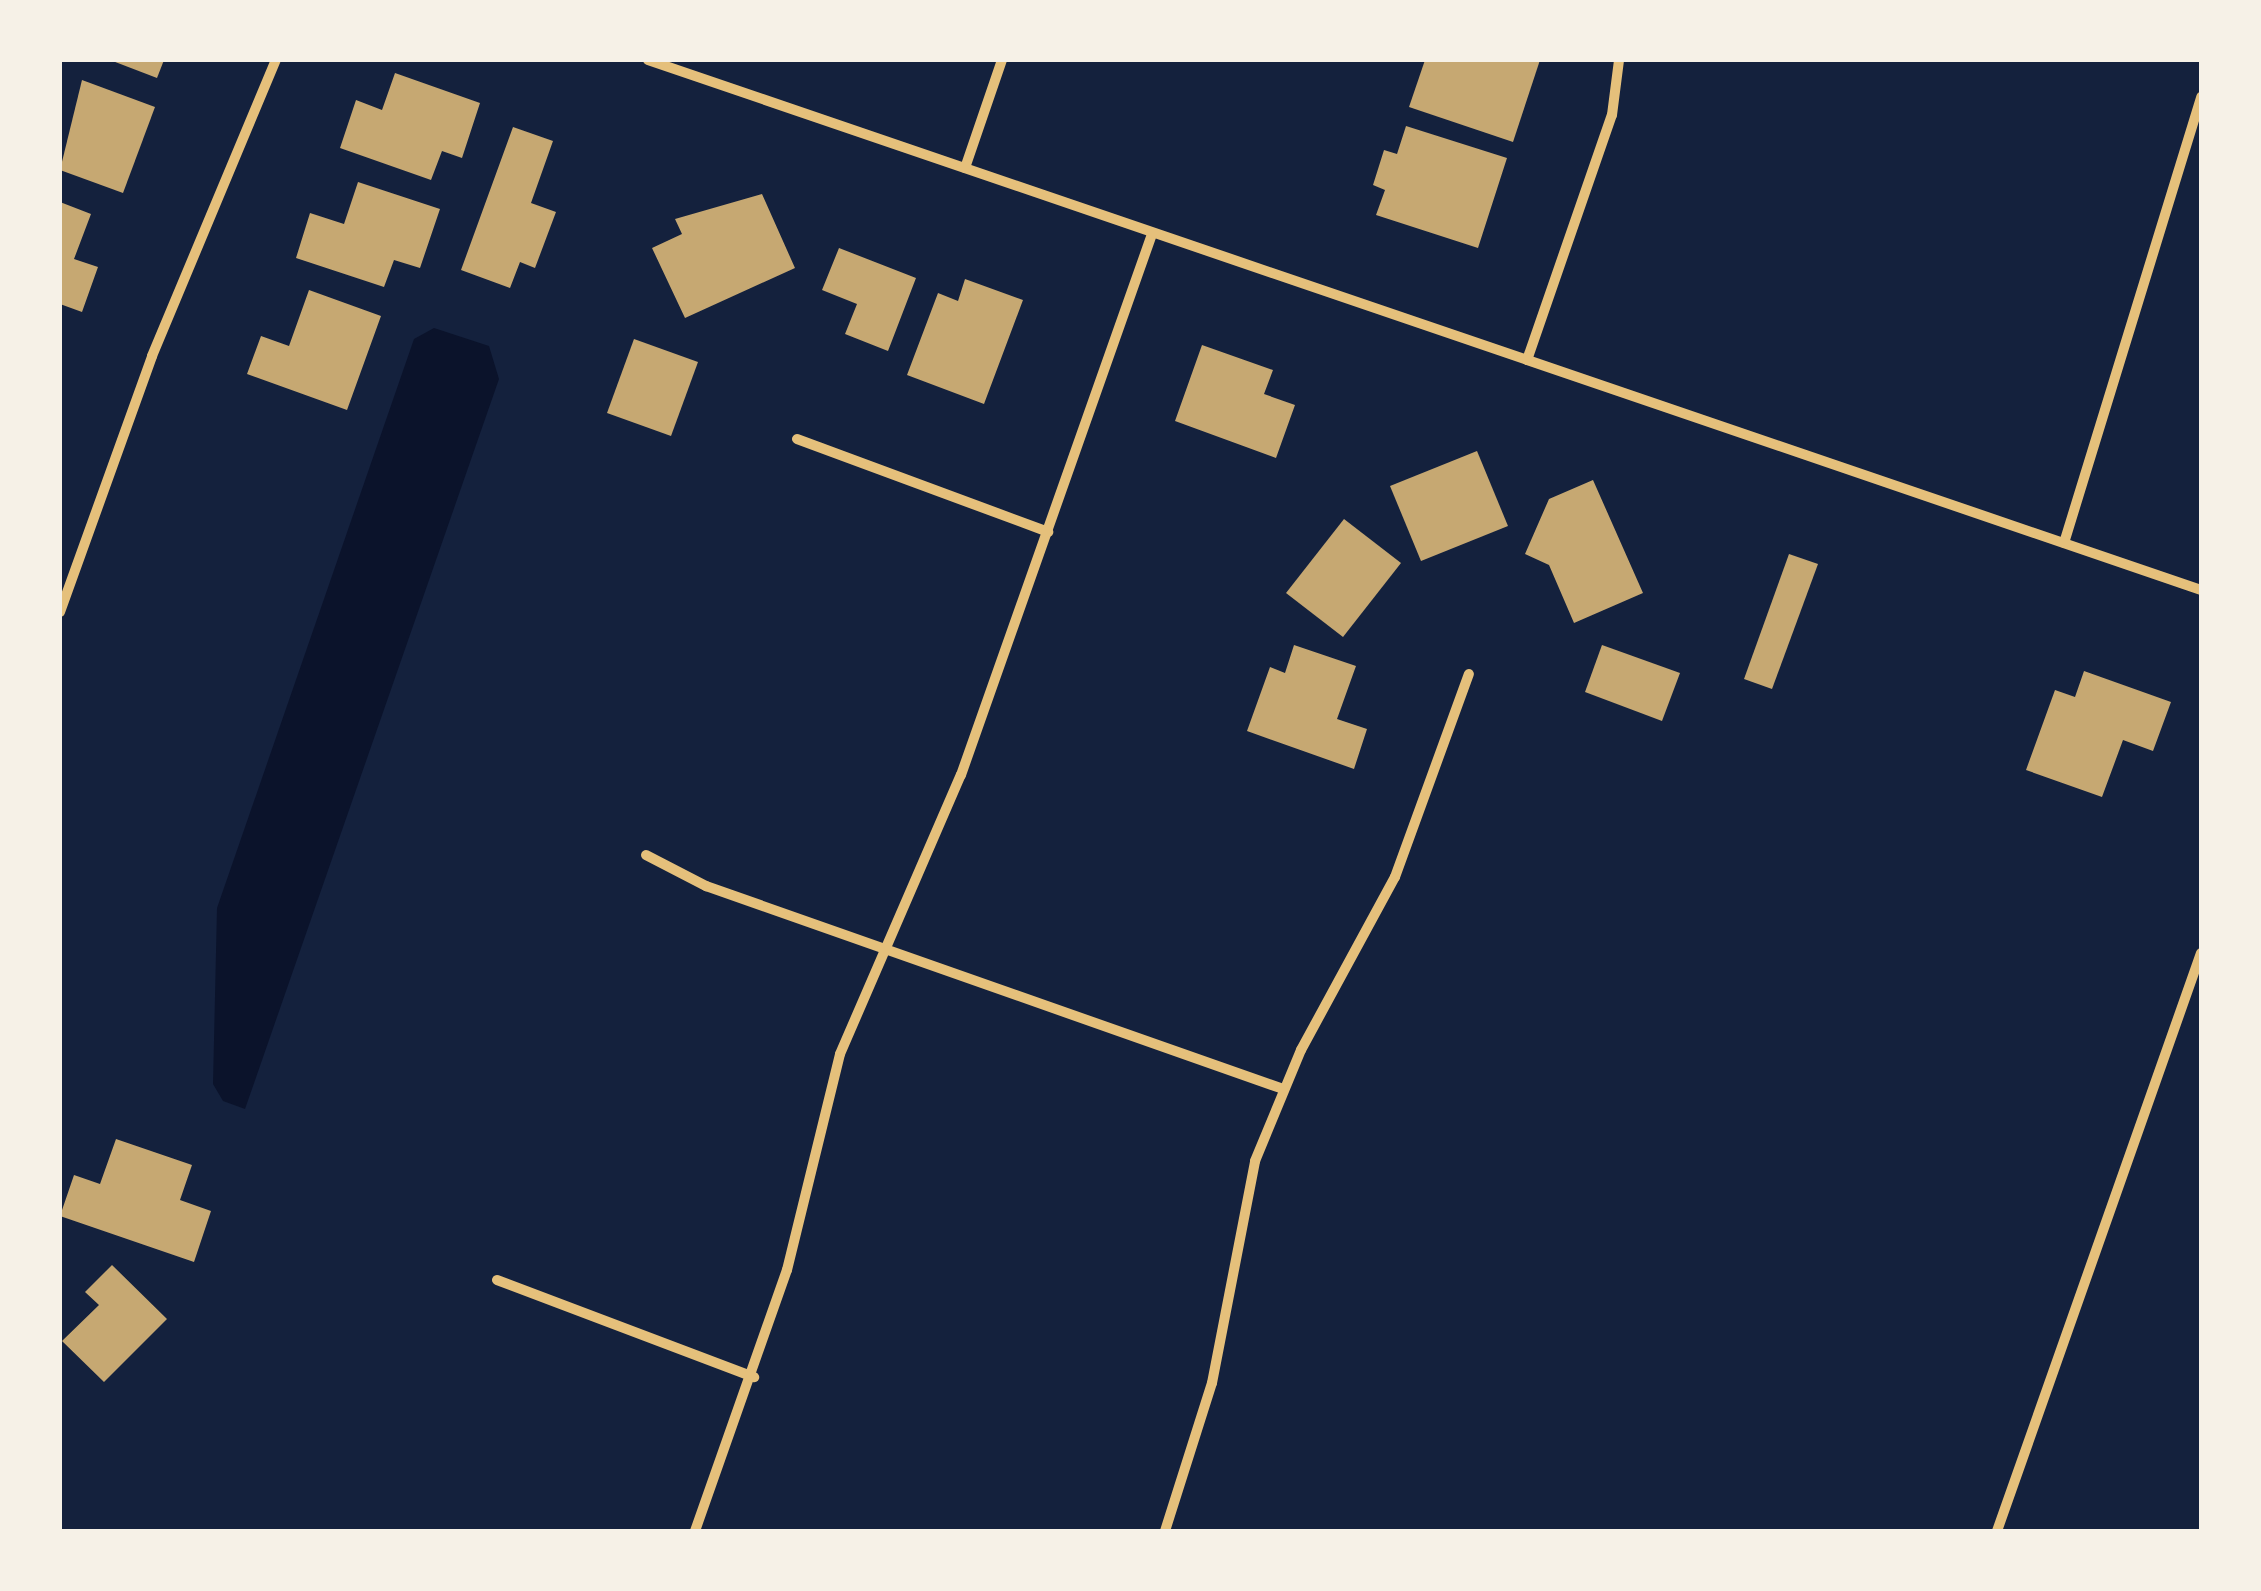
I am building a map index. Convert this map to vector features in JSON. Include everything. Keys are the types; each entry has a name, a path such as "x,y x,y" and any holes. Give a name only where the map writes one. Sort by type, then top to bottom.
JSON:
{"street":[{"path":"60,612 152,356 276,60"},
{"path":"648,60 2201,590"},
{"path":"965,168 1002,60"},
{"path":"1527,360 1612,115 1619,60"},
{"path":"2064,544 2201,97"},
{"path":"696,1531 754,1377 817,1120 884,950 961,776 1152,234"},
{"path":"798,439 1048,532"},
{"path":"1164,1531 1212,1384 1255,1160 1283,1090 1395,877 1470,674"},
{"path":"646,855 884,950 1283,1090"},
{"path":"1997,1531 2201,953"},
{"path":"498,1280 754,1377"}],"water":[{"path":"434,328 489,346 499,379 245,1109 223,1101 213,1084 217,908 414,339"}],"building":[{"path":"110,60 164,60 157,78"},
{"path":"1425,60 1540,60 1513,142 1409,107"},
{"path":"395,73 480,103 462,158 442,151 431,180 340,148 356,100 382,110"},
{"path":"82,80 155,107 123,193 60,170"},
{"path":"1406,126 1507,158 1478,248 1376,215 1385,190 1373,185 1384,150 1397,154"},
{"path":"513,127 553,141 531,203 556,212 535,268 520,262 510,288 461,270"},
{"path":"358,182 440,209 420,268 394,260 384,287 296,258 310,213 344,224"},
{"path":"762,194 795,268 685,318 652,248 682,234 675,219"},
{"path":"60,202 91,214 74,259 98,267 82,312 60,304"},
{"path":"839,248 916,278 888,351 845,334 857,304 822,290"},
{"path":"965,279 1023,300 984,404 907,375 938,293 958,301"},
{"path":"309,290 381,316 347,410 247,374 261,336 289,346"},
{"path":"634,339 698,362 671,436 607,413"},
{"path":"1202,345 1273,370 1264,394 1295,405 1276,458 1175,421"},
{"path":"1477,451 1508,526 1421,561 1390,486"},
{"path":"1593,480 1643,593 1574,623 1549,565 1525,554 1549,499"},
{"path":"1344,519 1401,563 1343,637 1286,593"},
{"path":"1789,554 1818,564 1772,689 1744,679"},
{"path":"1294,645 1356,666 1337,719 1367,729 1354,769 1247,731 1270,667 1285,673"},
{"path":"1602,645 1680,673 1662,721 1585,692"},
{"path":"2084,671 2171,702 2153,751 2123,740 2102,797 2026,770 2055,690 2075,697"},
{"path":"116,1139 192,1165 180,1200 211,1211 194,1262 60,1216 74,1175 100,1184"},
{"path":"112,1265 167,1319 104,1382 62,1341 99,1305 85,1292"}]}
